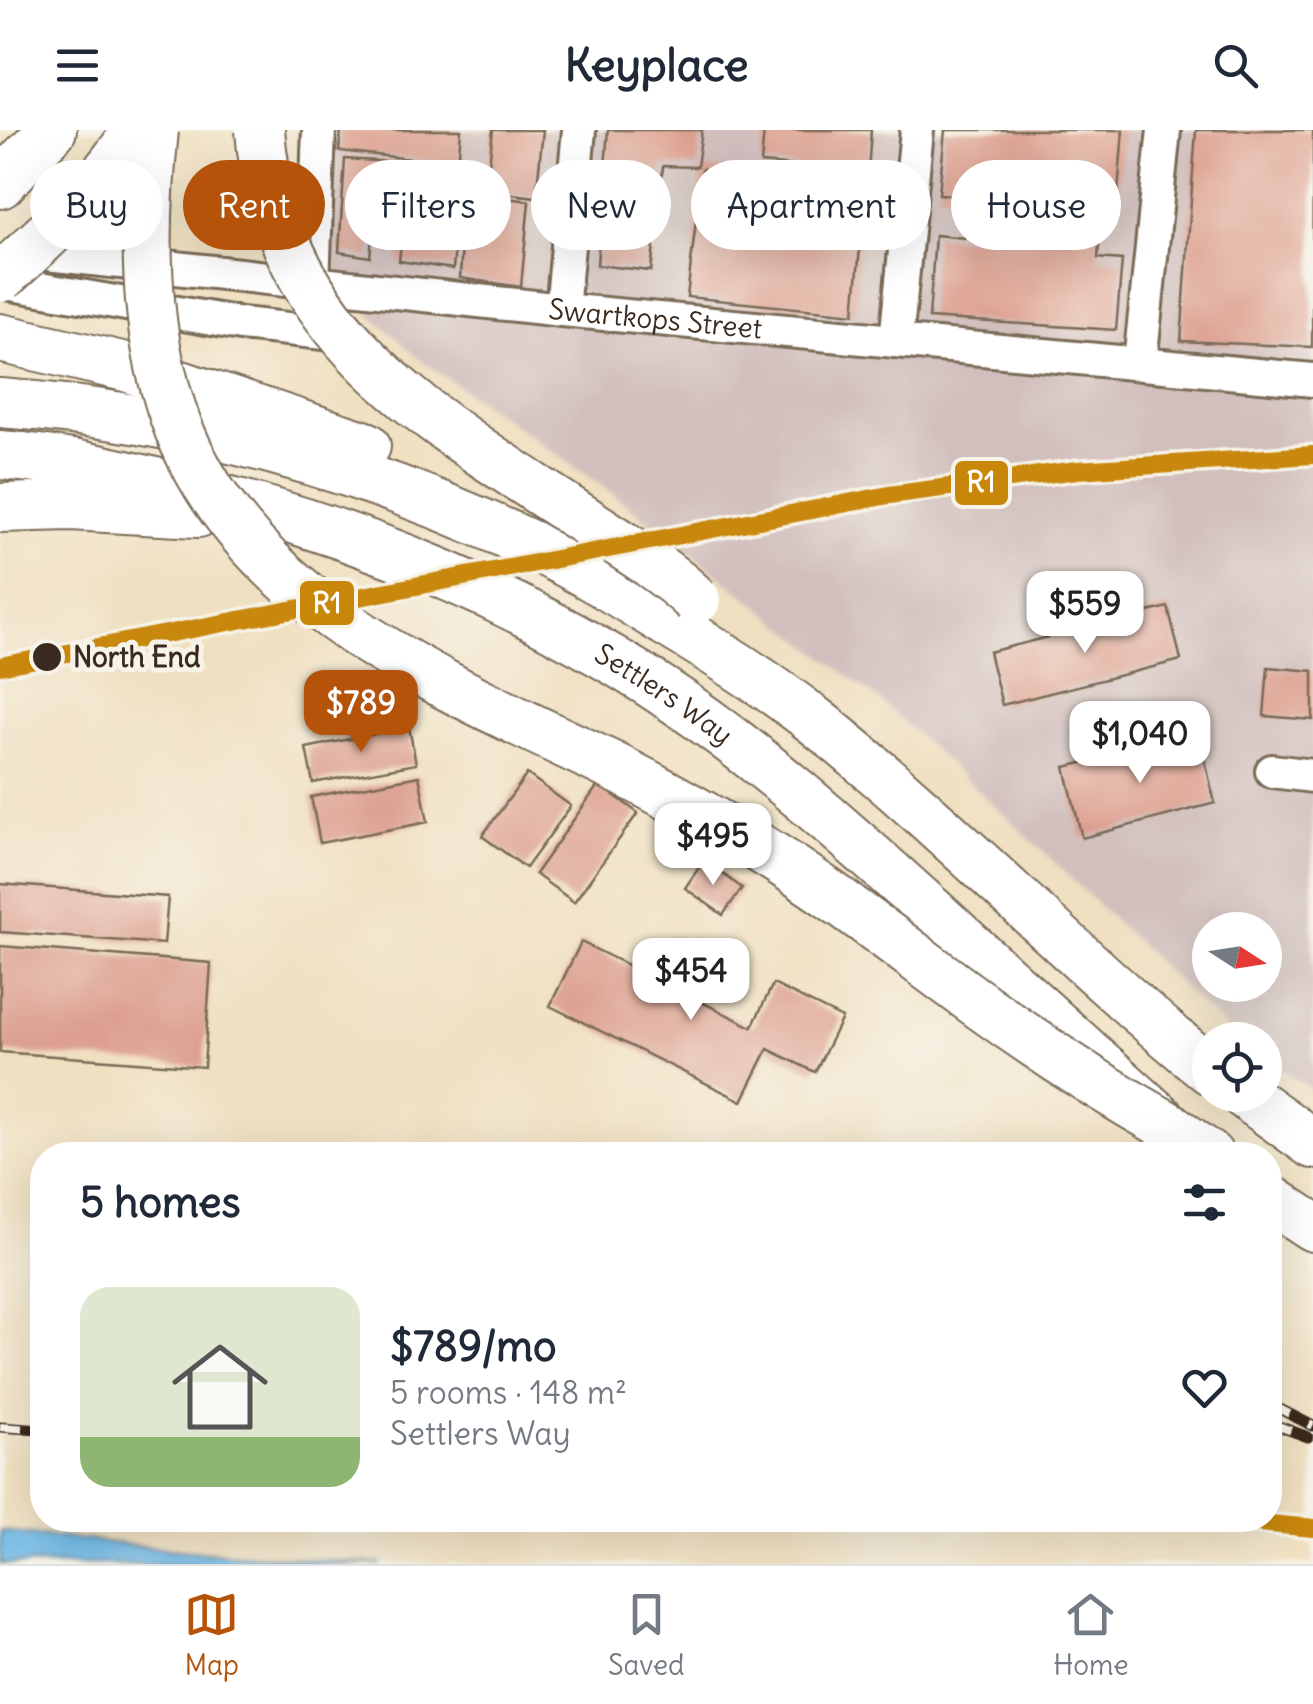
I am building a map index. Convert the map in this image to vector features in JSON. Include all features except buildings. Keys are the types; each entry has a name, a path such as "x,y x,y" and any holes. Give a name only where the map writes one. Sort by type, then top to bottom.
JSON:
{"highway":[{"path":"0,184 52,130"},
{"path":"0,280 81,202 118,159 136,130"},
{"path":"154,130 147,262 150,314 160,362 174,416 196,467 233,523 257,550 296,588 353,630 417,669 628,774 808,878 1014,1030 1103,1090 1170,1127"},
{"path":"260,130 262,157 282,236 301,280 360,355 415,404 664,570 696,600 768,653 791,676 817,723"},
{"path":"0,338 126,367 364,445 548,525 657,585 696,600"},
{"path":"0,403 136,419 296,456 452,510 541,549 731,662 817,723 898,790 1192,1053"},
{"path":"0,455 127,493"},
{"path":"0,508 70,506 127,493"},
{"name":"Settlers Way","path":"127,493 292,516 459,581 566,634 652,684 744,749 827,816 1191,1142"},
{"path":"1269,1112 1313,1144"},
{"path":"1282,1207 1313,1228"}],"street":[{"path":"313,283 319,130"},
{"path":"562,310 579,130"},
{"path":"896,341 916,130"},
{"path":"1140,363 1164,130"},
{"name":"Swartkops Street","path":"0,249 47,259 1313,380"},
{"path":"241,324 253,277"},
{"path":"0,280 241,324 379,340"},
{"path":"1272,771 1313,776"}],"shaded area":[{"path":"296,130 1313,130 1313,1091 1282,1070 1282,1022 1219,1022 1199,1002 1282,1002 1282,912 1192,912 1192,996 878,699 612,493 421,360 344,291 325,238 325,160 300,160"}],"water":[{"path":"0,1531 179,1550 383,1564 0,1564"}],"railway":[{"path":"1282,1410 1313,1426"},
{"path":"0,1427 30,1429"},
{"path":"1282,1427 1308,1437"},
{"path":"1282,1525 1313,1528"}],"transit line":[{"name":"R1","path":"0,666 889,495 1077,470 1313,455"},
{"name":"R1","path":"1282,1525 1313,1528"}],"place":[{"name":"North End","path":"47,657"}]}
